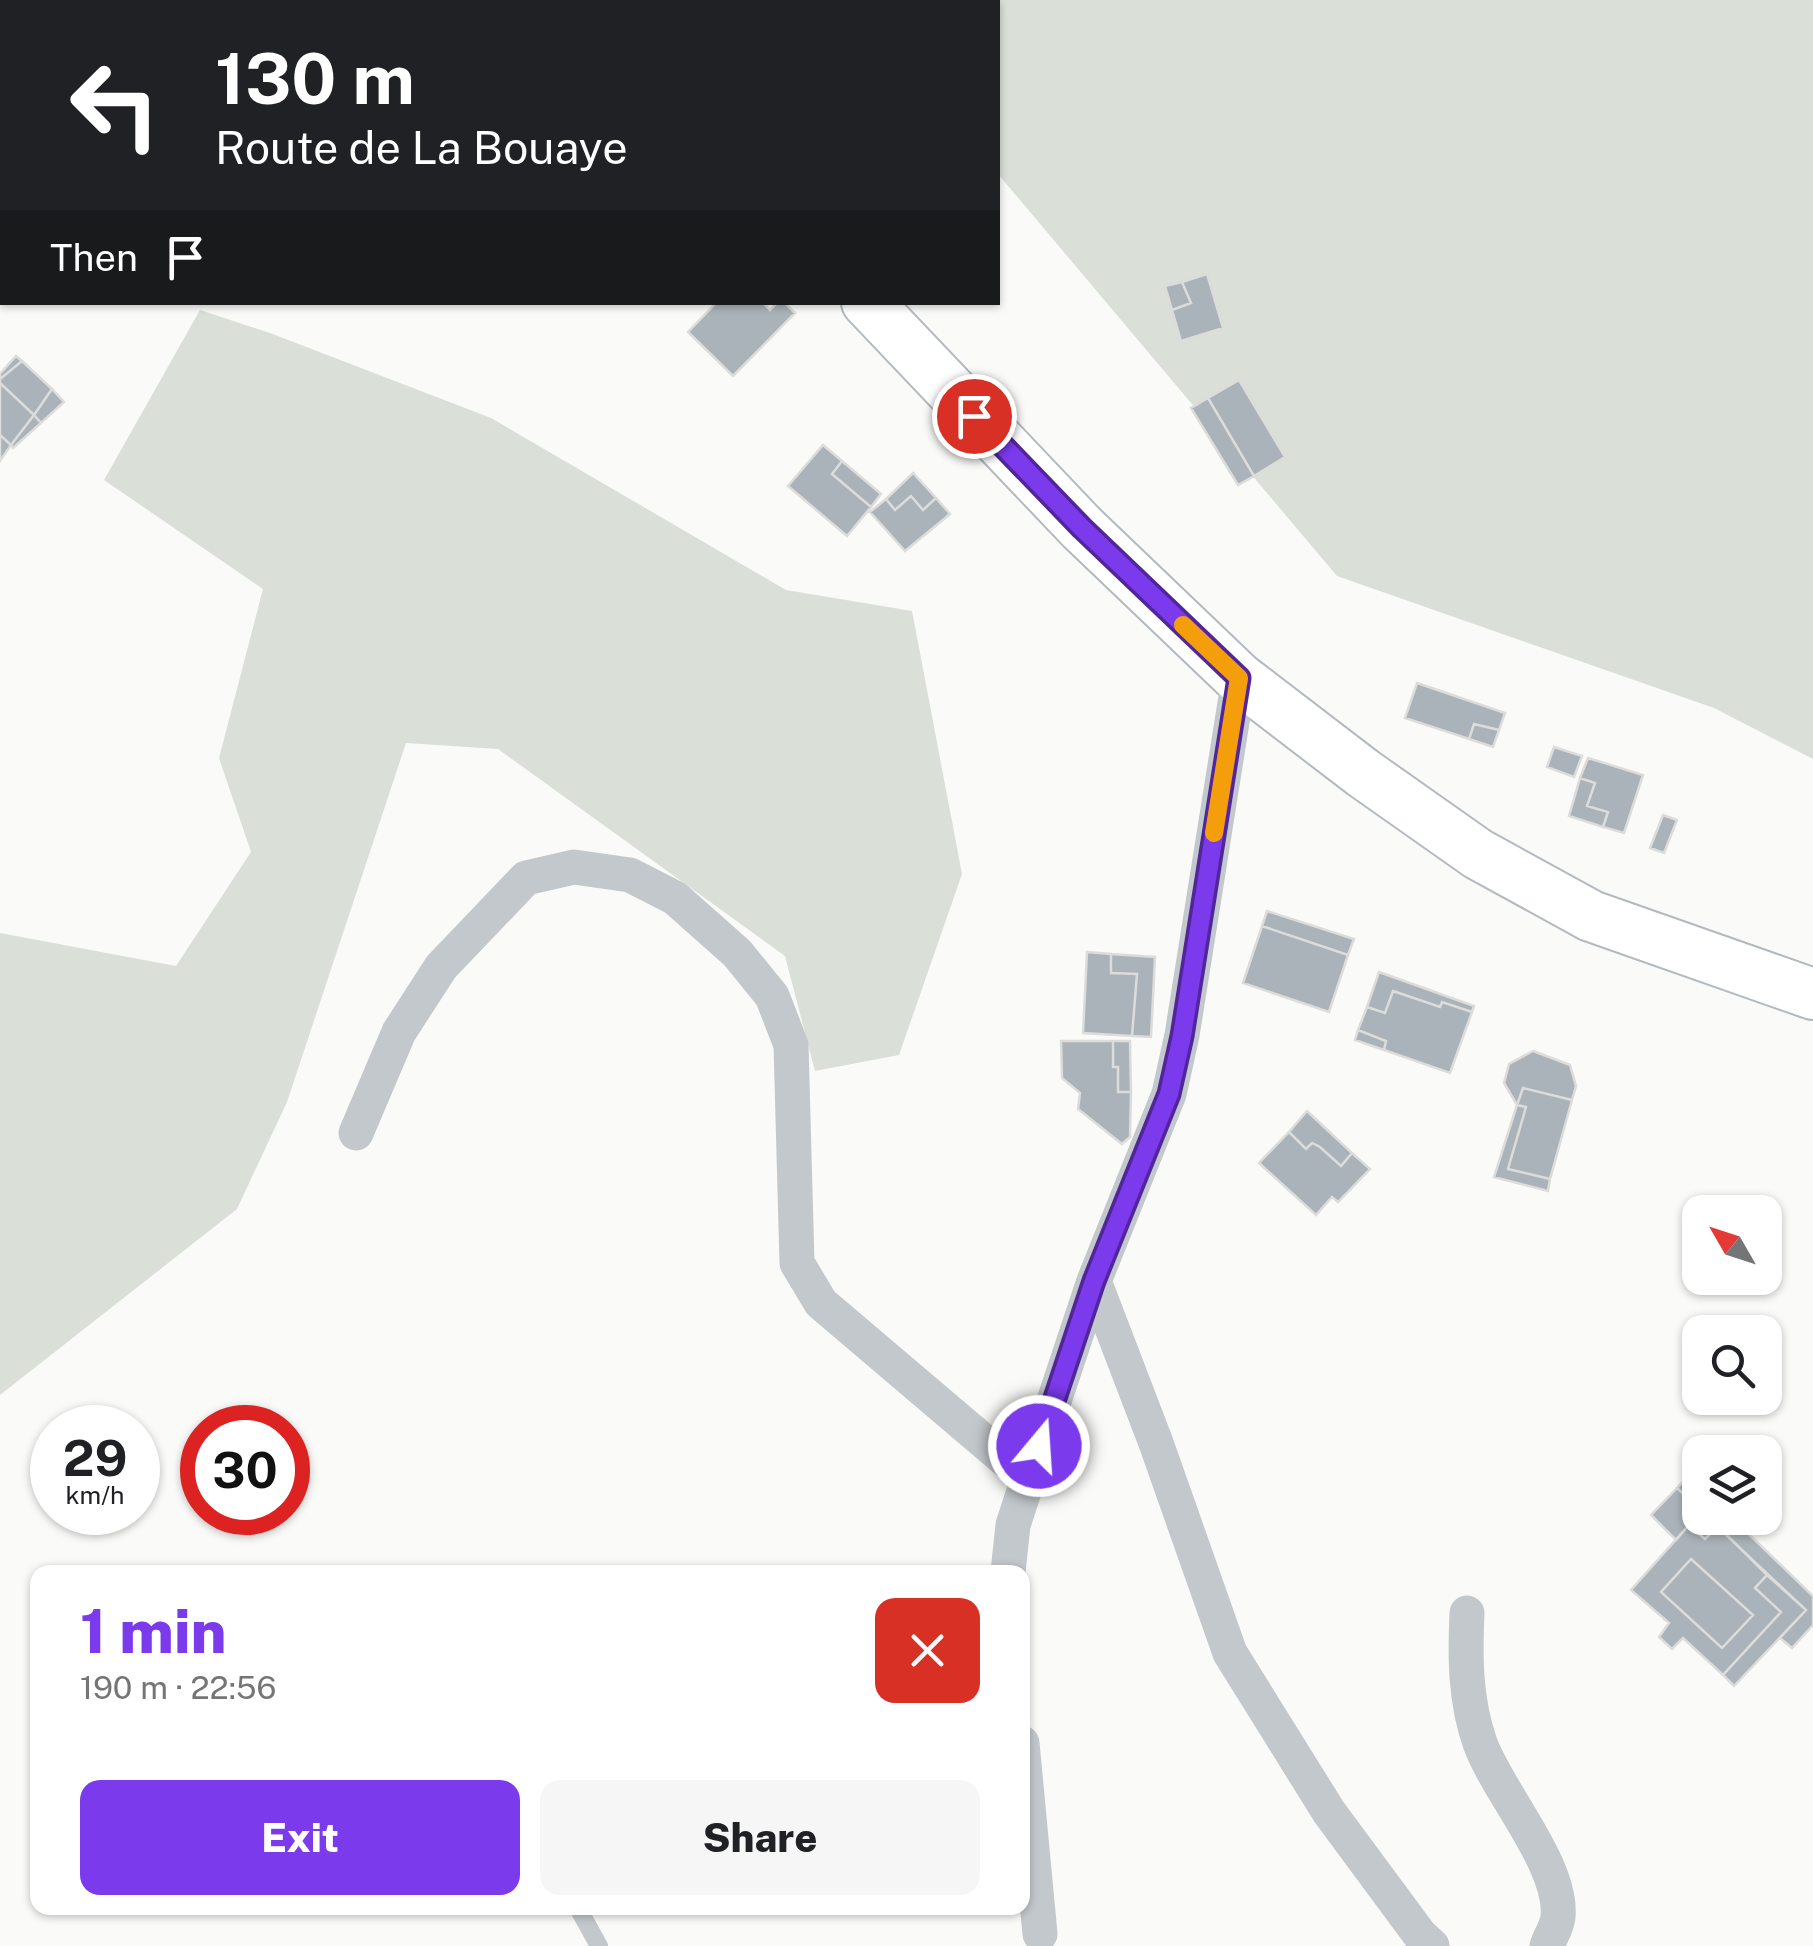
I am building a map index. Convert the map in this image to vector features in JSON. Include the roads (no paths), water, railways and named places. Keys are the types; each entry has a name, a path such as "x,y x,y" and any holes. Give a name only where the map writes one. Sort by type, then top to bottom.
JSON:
{"main road":[{"path":"870,305 1082,528 1239,678 1363,773 1478,854 1590,916 1813,994"}],"street":[{"path":"1009,1565 1013,1524 1094,1281 1169,1094 1182,1036 1239,678"},
{"path":"356,1133 399,1032 440,967 526,878 574,866 630,875 675,898 737,953 772,996 791,1046 797,1264 821,1303 1028,1479"},
{"path":"1094,1281 1230,1654 1328,1812 1432,1946"},
{"path":"1467,1613 1466,1677 1480,1744 1555,1884 1558,1919 1547,1946"},
{"path":"1030,1849 1037,1942"}],"lane":[{"path":"582,1915 599,1946"}]}
